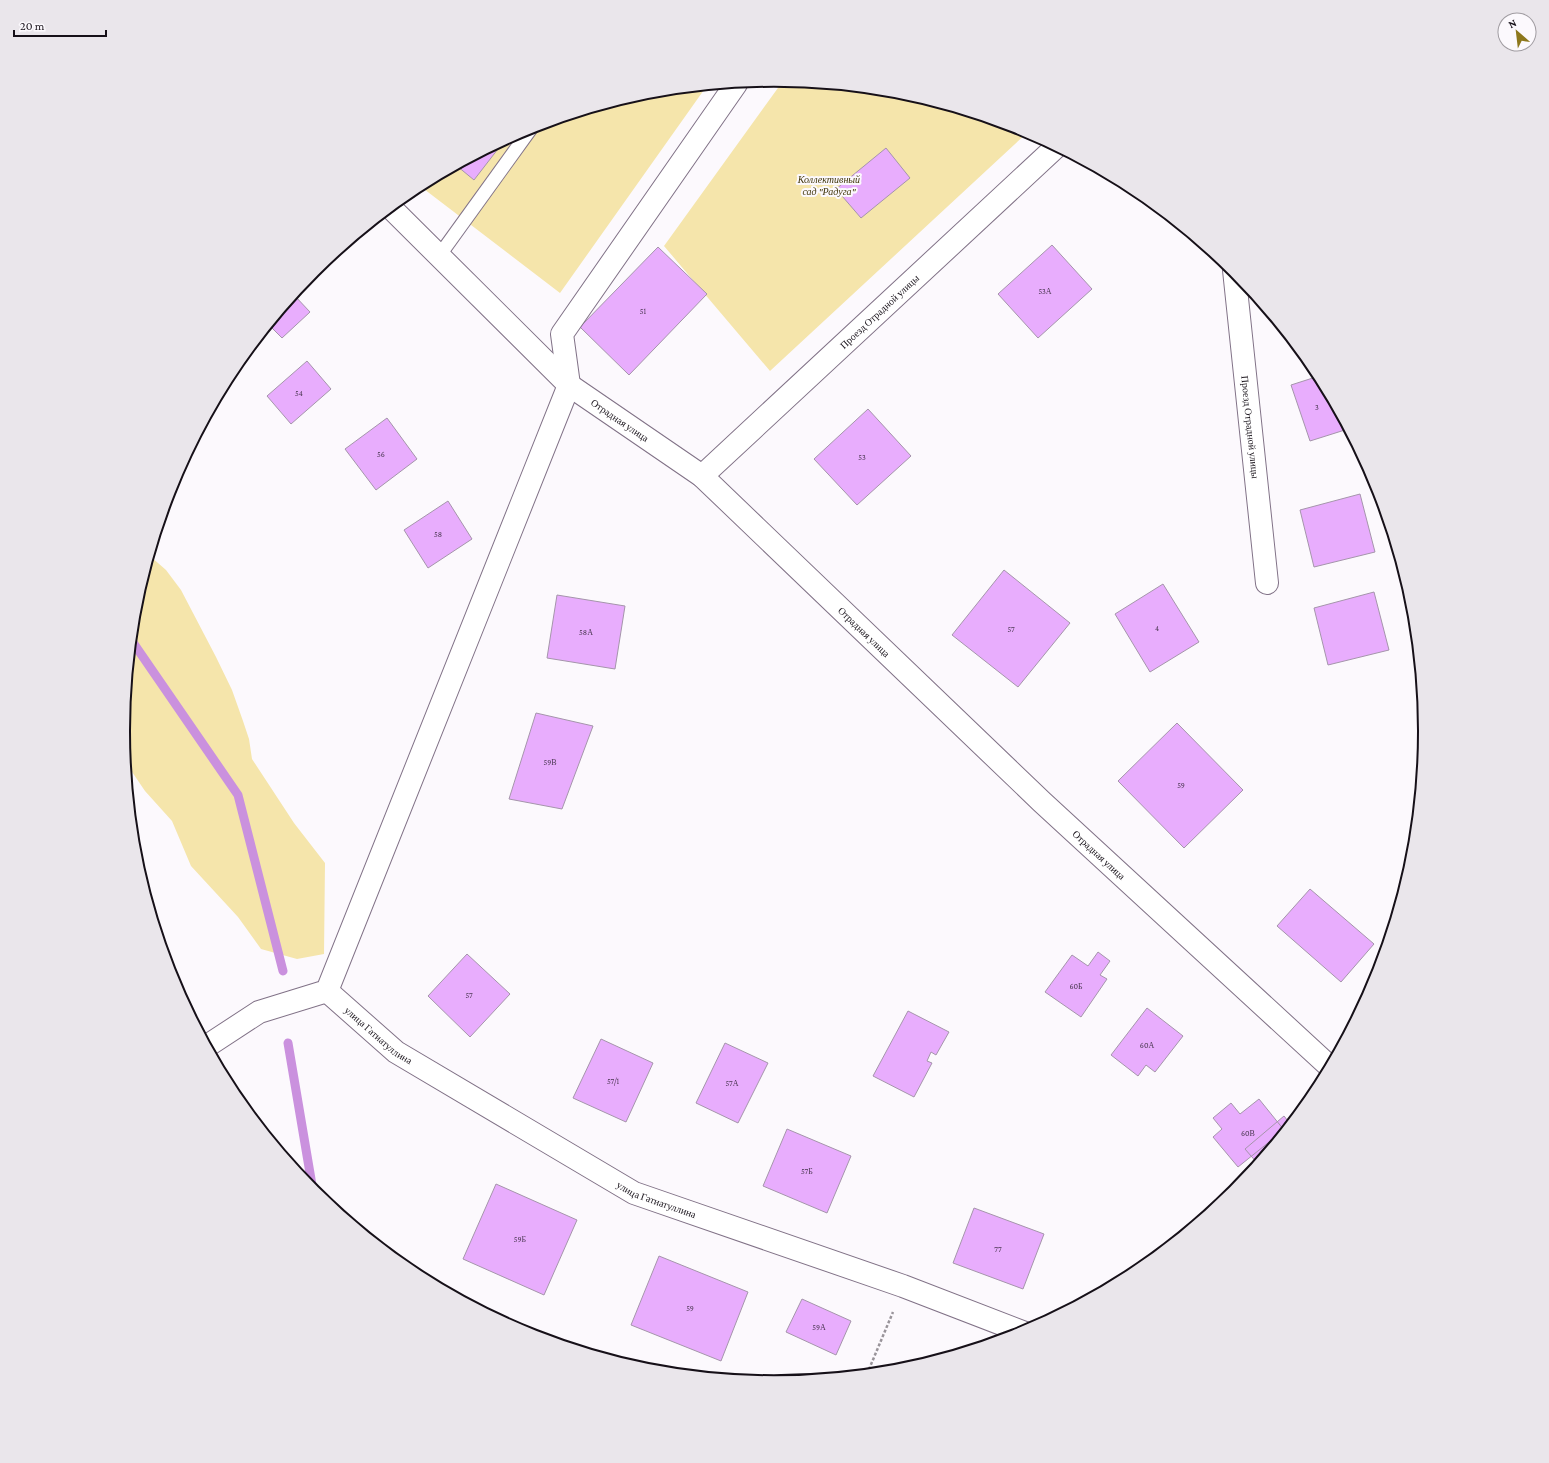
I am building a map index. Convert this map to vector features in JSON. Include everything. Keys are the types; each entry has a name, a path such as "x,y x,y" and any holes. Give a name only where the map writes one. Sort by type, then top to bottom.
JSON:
{"street":[{"path":"210,1044 259,1012 327,991 569,385 562,334 733,88"},
{"name":"Проезд Отрадной улицы","path":"702,476 1053,150"},
{"name":"Отрадная улица","path":"394,211 569,385 702,476 1042,802 1327,1064"},
{"name":"Проезд Отрадной улицы","path":"1235,282 1267,583"},
{"name":"улица Гатиатуллина","path":"327,991 396,1052 634,1193 903,1286 1015,1329"}],"lane":[{"path":"439,256 524,138"}],"path":[{"path":"869,1368 903,1286"}],"green space":[{"name":"Коллективный сад \"Радуга\"","path":"779,87 817,88 900,99 982,121 1023,137 770,371 664,246"},
{"path":"703,91 560,293 425,190 452,173 489,153 567,121 649,99"},
{"path":"154,559 166,570 181,590 216,657 232,690 243,721 249,739 252,759 294,823 325,863 324,954 297,959 261,949 238,917 191,866 172,821 145,791 131,770 131,689 142,606"}],"building":[{"path":"886,148 910,178 861,218 836,189"},
{"path":"498,149 474,180 460,169"},
{"path":"1052,245 1092,289 1038,338 998,294"},
{"path":"658,247 707,294 629,375 580,327"},
{"path":"298,299 310,312 282,338 272,328"},
{"path":"307,361 331,389 291,424 267,396"},
{"path":"1313,378 1344,430 1310,441 1291,385"},
{"path":"868,409 911,456 857,505 814,459"},
{"path":"387,418 417,459 376,490 345,449"},
{"path":"1360,494 1375,552 1314,567 1300,510"},
{"path":"448,501 472,539 428,568 404,530"},
{"path":"1004,570 1070,623 1018,687 952,635"},
{"path":"1163,584 1199,642 1150,672 1115,614"},
{"path":"1374,592 1389,650 1328,665 1314,608"},
{"path":"557,595 625,606 615,669 547,658"},
{"path":"536,713 593,726 562,809 509,799"},
{"path":"1177,723 1243,790 1184,848 1118,781"},
{"path":"1310,889 1374,944 1341,982 1277,926"},
{"path":"1098,952 1110,961 1100,975 1107,979 1081,1017 1045,992 1072,955 1088,966"},
{"path":"467,954 510,994 470,1037 428,996"},
{"path":"1147,1008 1183,1036 1155,1072 1146,1065 1138,1076 1111,1055"},
{"path":"908,1011 949,1032 936,1055 931,1052 927,1061 932,1063 914,1097 873,1076"},
{"path":"601,1039 653,1063 626,1122 573,1098"},
{"path":"725,1043 768,1063 738,1123 696,1103"},
{"path":"1259,1099 1283,1128 1274,1138 1238,1167 1213,1137 1222,1129 1213,1118 1231,1103 1240,1114"},
{"path":"1284,1116 1288,1121 1255,1160 1245,1149"},
{"path":"787,1129 851,1156 827,1213 763,1186"},
{"path":"496,1184 577,1220 544,1295 463,1259"},
{"path":"974,1208 1044,1234 1023,1289 953,1263"},
{"path":"659,1256 748,1292 721,1361 631,1325"},
{"path":"802,1299 851,1321 836,1355 786,1332"}],"waterway":[{"path":"136,647 238,795 283,971"},
{"path":"288,1043 311,1178"}]}
